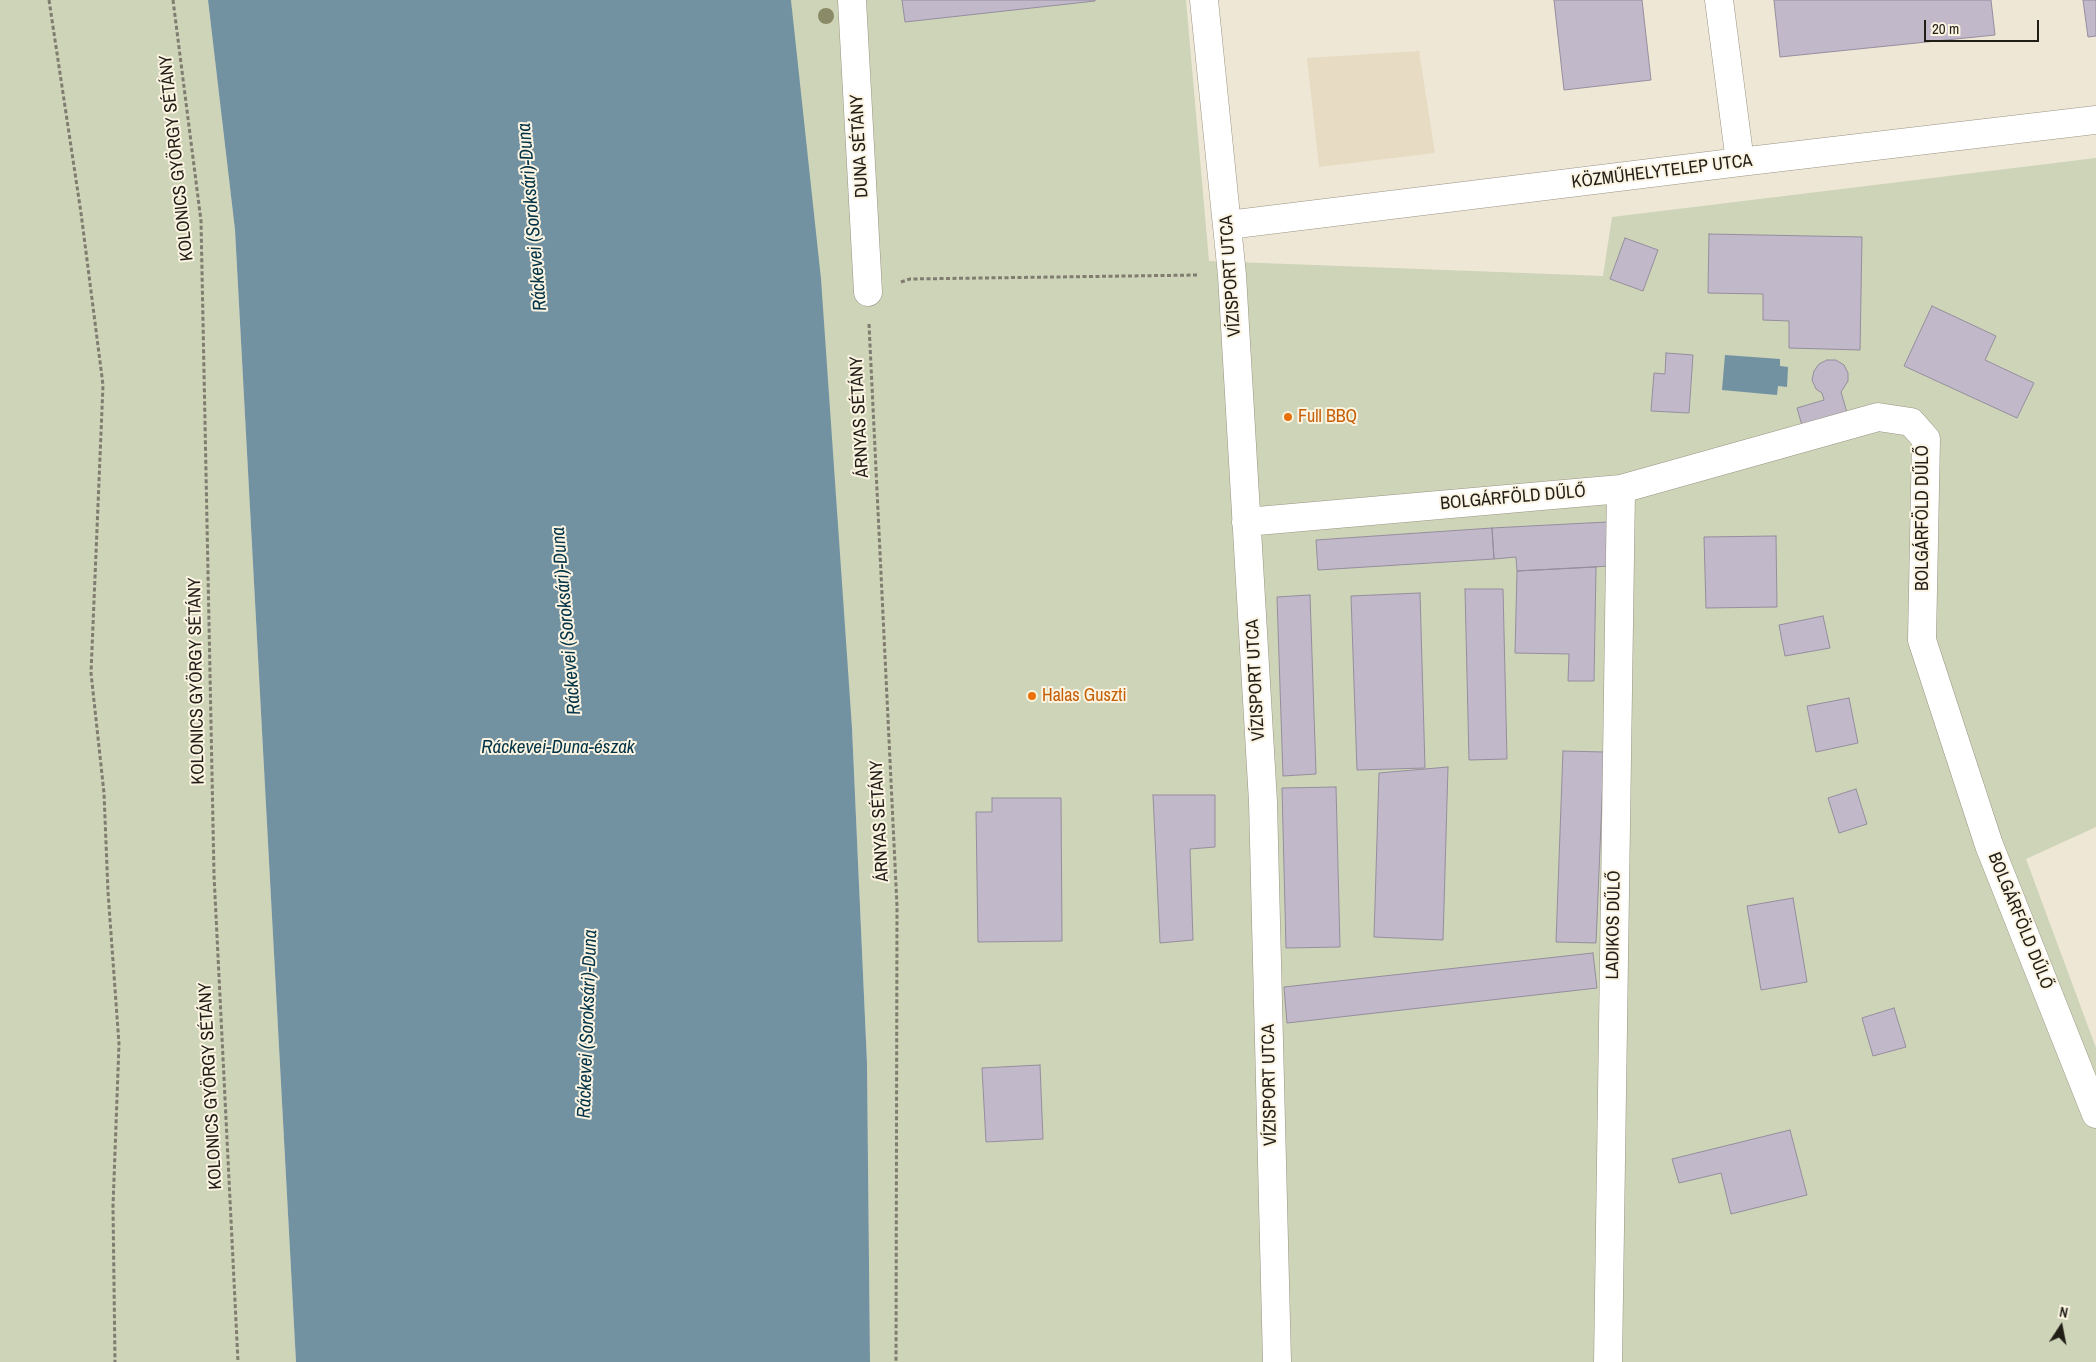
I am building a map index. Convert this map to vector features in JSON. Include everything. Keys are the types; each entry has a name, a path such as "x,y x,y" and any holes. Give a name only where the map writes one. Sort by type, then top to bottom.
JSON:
{"street":[{"name":"DUNA SÉTÁNY","path":"852,0 868,292"},
{"name":"VÍZISPORT UTCA","path":"1204,0 1232,275 1263,802 1277,1362"},
{"path":"1719,0 1740,162"},
{"name":"KÖZMŰHELYTELEP UTCA","path":"1228,225 2096,120"},
{"name":"BOLGÁRFÖLD DŰLŐ","path":"1246,522 1621,488 1878,418 1911,422 1926,439 1922,640 1989,845 2096,1114"},
{"name":"LADIKOS DŰLŐ","path":"1608,1362 1621,488"}],"path":[{"path":"49,0 81,213 103,386 91,673 104,793 108,892 119,1044 112,1206 115,1362"},
{"name":"KOLONICS GYÖRGY SÉTÁNY","path":"173,0 201,221 214,874 238,1362"},
{"path":"868,292 910,279 1232,275"},
{"name":"ÁRNYAS SÉTÁNY","path":"868,292 897,906 896,1362"}],"shaded area":[{"path":"1419,51 1435,153 1319,167 1307,58"}],"green space":[{"path":"0,0 208,0 235,230 296,1362 0,1362"},
{"path":"791,0 1186,0 1209,261 1603,276 1612,217 2096,158 2096,827 2026,859 2096,1048 2096,1362 870,1362 867,1063 852,728"}],"water":[{"name":"Ráckevei-Duna-észak","path":"208,0 791,0 821,279 852,728 867,1063 870,1362 296,1362 235,230"},
{"path":"1725,355 1780,359 1780,366 1788,367 1787,387 1778,386 1777,395 1722,390"}],"building":[{"path":"902,0 1095,0 1095,1 905,22"},
{"path":"1554,0 1642,0 1651,80 1564,90"},
{"path":"1774,0 1991,0 1995,35 1780,57"},
{"path":"2083,0 2096,0 2096,36 2088,37"},
{"path":"1709,234 1862,237 1860,350 1789,348 1789,321 1763,320 1763,294 1708,293"},
{"path":"1625,238 1658,250 1643,291 1610,279"},
{"path":"1932,306 1996,336 1985,360 2034,383 2017,418 1904,366"},
{"path":"1666,353 1693,355 1689,413 1651,411 1654,373 1665,374"},
{"path":"1827,360 1836,360 1844,365 1848,373 1848,381 1841,392 1848,416 1803,429 1797,408 1824,400 1822,393 1816,389 1812,380 1814,371 1819,364"},
{"path":"1607,522 1610,566 1517,571 1516,557 1494,559 1492,528"},
{"path":"1492,528 1494,559 1318,570 1316,540"},
{"path":"1776,536 1777,607 1706,608 1704,537"},
{"path":"1596,567 1594,681 1568,681 1569,654 1515,653 1517,571"},
{"path":"1465,589 1503,589 1507,759 1469,760"},
{"path":"1420,593 1425,768 1357,770 1351,596"},
{"path":"1310,595 1316,774 1283,776 1277,597"},
{"path":"1823,616 1830,648 1785,656 1779,625"},
{"path":"1849,698 1858,743 1816,752 1807,706"},
{"path":"1563,751 1604,752 1596,943 1556,942"},
{"path":"1448,767 1443,940 1374,937 1379,773"},
{"path":"1336,787 1340,947 1286,948 1282,788"},
{"path":"1856,789 1867,824 1839,833 1828,798"},
{"path":"1153,795 1215,795 1215,847 1190,849 1193,940 1160,943"},
{"path":"992,798 1061,798 1062,941 978,942 976,812 992,812"},
{"path":"1793,898 1807,982 1761,990 1747,906"},
{"path":"1593,953 1597,988 1287,1023 1284,987"},
{"path":"1894,1008 1906,1047 1873,1056 1862,1018"},
{"path":"1040,1065 1043,1139 986,1142 982,1068"},
{"path":"1790,1130 1807,1195 1731,1214 1721,1173 1679,1183 1672,1159"}],"place":[{"name":"Full BBQ","path":"1288,417"},
{"name":"Halas Guszti","path":"1032,696"}],"water label":[{"name":"Ráckevei (Soroksári)-Duna","path":"533,217"},
{"name":"Ráckevei (Soroksári)-Duna","path":"567,621"},
{"name":"Ráckevei (Soroksári)-Duna","path":"588,1024"}]}
